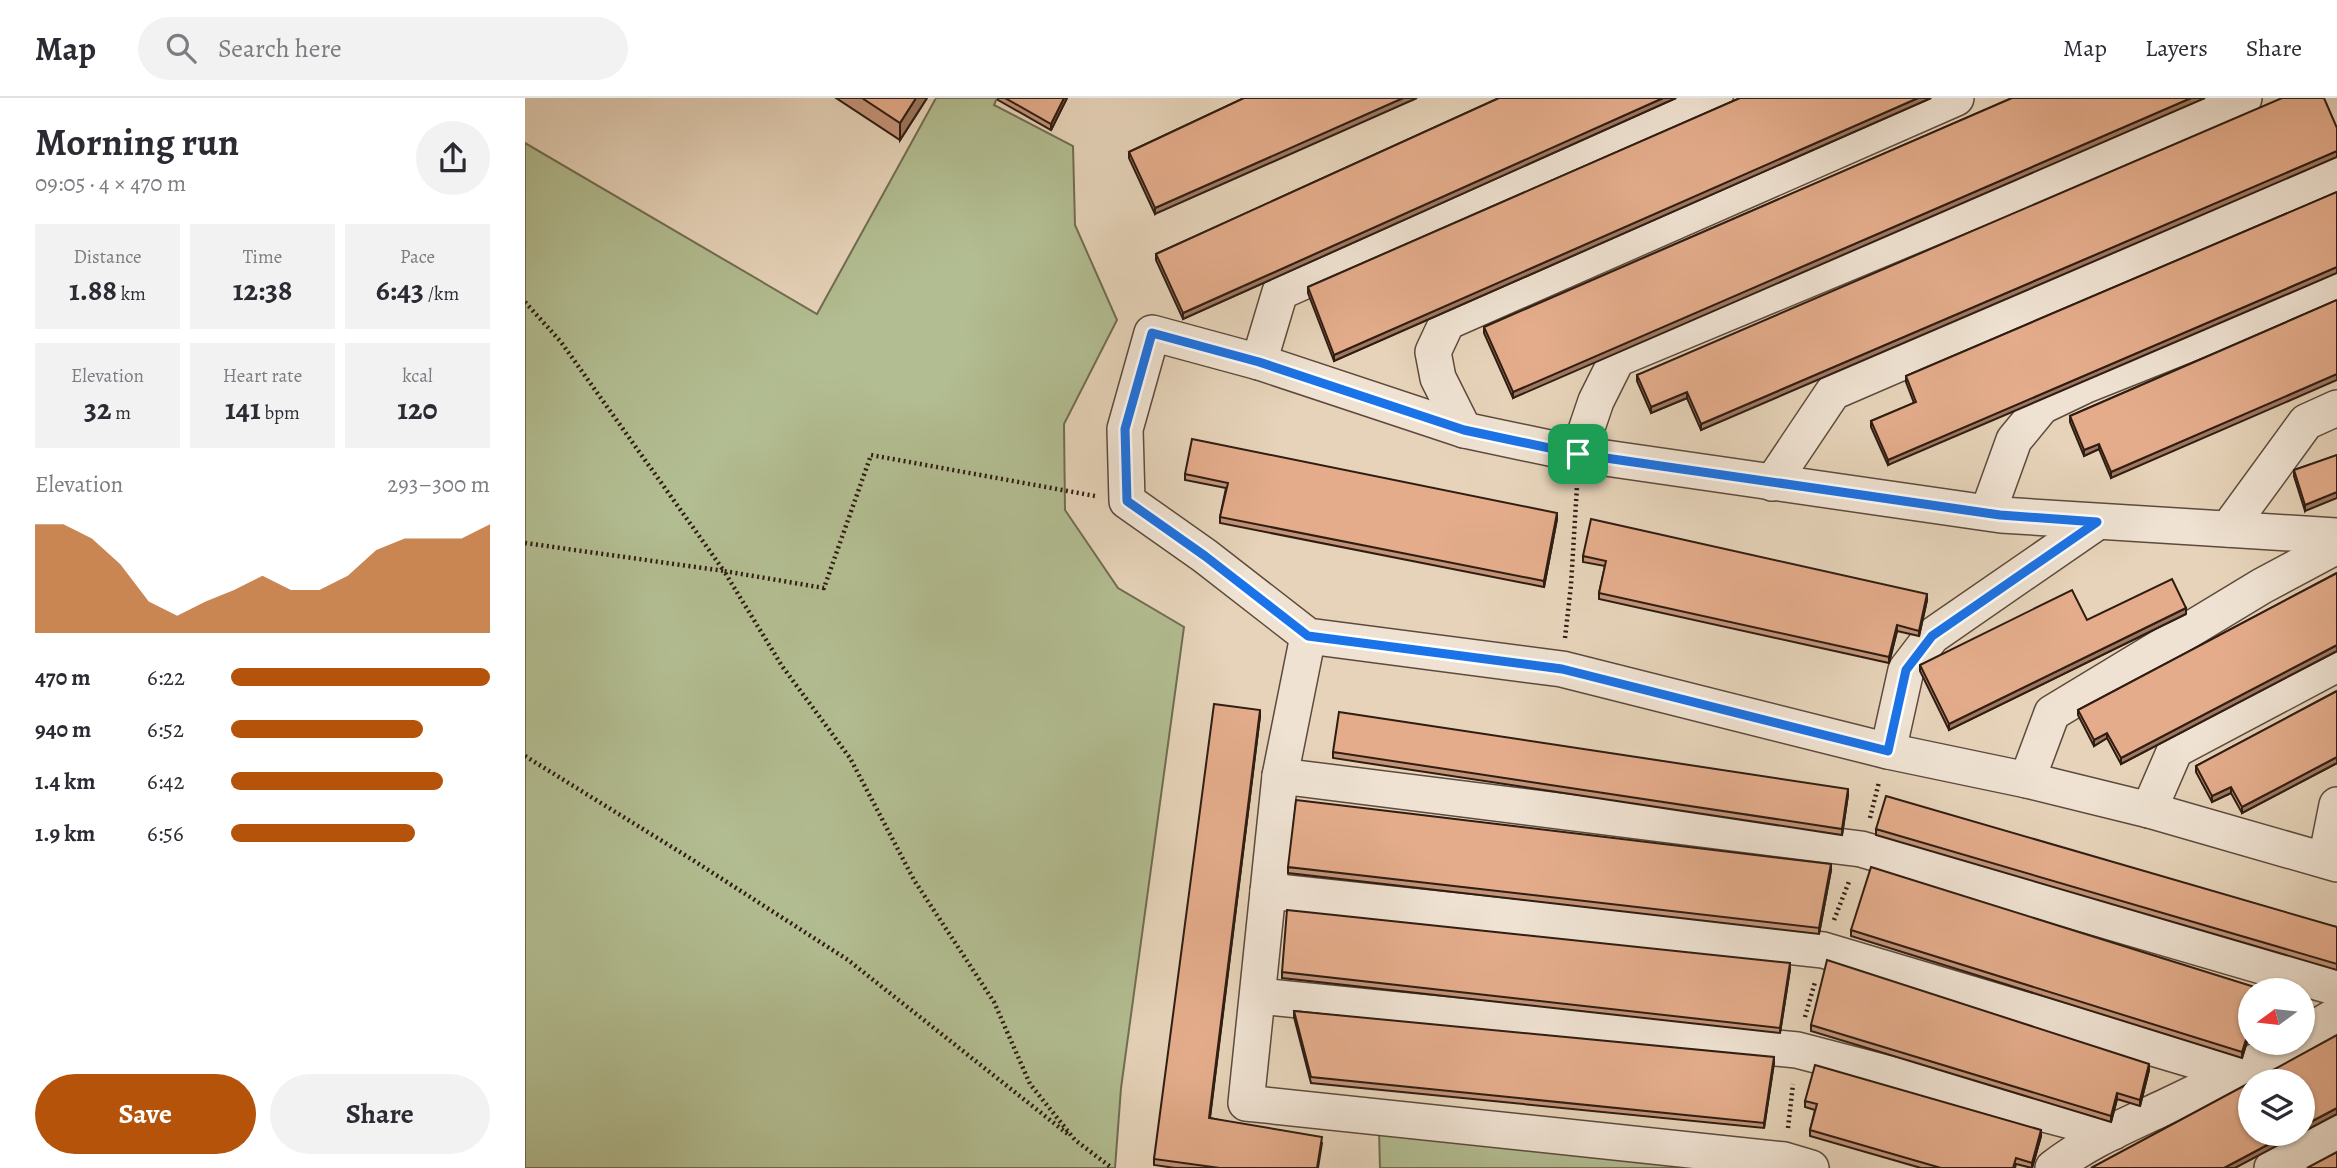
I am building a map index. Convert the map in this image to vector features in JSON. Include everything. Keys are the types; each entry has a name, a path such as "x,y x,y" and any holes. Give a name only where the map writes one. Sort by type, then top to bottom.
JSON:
{"street":[{"path":"1259,362 1280,292 1715,98"},
{"path":"1464,430 1438,378 1433,352 1447,322 1956,98"},
{"path":"1578,454 1596,401 1617,359 2244,98"},
{"path":"1772,483 1833,392 2337,174"},
{"path":"1988,512 2014,440 2042,406 2087,385 2337,285"},
{"path":"2337,536 2000,515 1578,454 1464,430 1259,362 1152,333 1125,429 1127,501 1205,556 1308,636 1562,669 1888,751 2027,780 2149,810 2331,862 2337,805"},
{"path":"2228,530 2306,422 2337,408"},
{"path":"1888,751 1906,670 1932,636 2097,522"},
{"path":"2027,780 2052,713 2262,586 2337,546"},
{"path":"1308,636 1280,776 1246,1103 1784,1160 1811,1168"},
{"path":"2149,810 2175,750 2337,664"},
{"path":"1280,776 1861,849 2337,988"},
{"path":"1268,891 1823,950 2237,1073"},
{"path":"1258,996 1797,1050 2113,1132"},
{"path":"2315,1028 2337,1015"},
{"path":"2053,1168 2071,1154 2268,1055"},
{"path":"2272,1168 2337,1133"}],"path":[{"path":"525,302 561,342 724,571 782,666 850,758 914,880 994,1002 1030,1084 1075,1140"},
{"path":"1562,669 1571,585 1578,454"},
{"path":"525,543 824,588 871,455 1127,501"},
{"path":"525,756 848,960 1112,1168"}],"green space":[{"path":"936,98 997,98 994,105 1073,146 1075,225 1117,320 1064,424 1065,510 1118,588 1184,627 1121,1088 1115,1168 525,1168 525,143 817,314"},
{"path":"1379,1130 1717,1168 1380,1168"}],"building":[{"path":"862,98 916,98 900,123"},
{"path":"1005,98 1064,98 1051,124"},
{"path":"1244,98 1403,98 1155,208 1129,152"},
{"path":"1499,98 1663,98 1183,313 1156,254"},
{"path":"1740,98 1918,98 1334,355 1308,287"},
{"path":"2012,98 2191,98 1513,392 1484,327"},
{"path":"2282,98 2324,98 2337,128 2337,151 1701,424 1687,392 1651,407 1637,375"},
{"path":"2337,192 2337,267 1888,460 1871,421 1916,402 1906,376"},
{"path":"2337,300 2337,374 2111,472 2099,444 2084,450 2070,416"},
{"path":"1192,439 1557,513 1544,581 1220,517 1228,483 1185,474"},
{"path":"2337,455 2337,492 2305,505 2294,470"},
{"path":"1591,519 1927,594 1919,631 1897,625 1889,657 1599,593 1606,561 1583,556"},
{"path":"2337,573 2337,645 2121,758 2107,733 2094,740 2078,710"},
{"path":"2172,579 2186,608 1949,724 1920,665 2072,590 2087,620"},
{"path":"2337,691 2337,757 2242,807 2231,787 2212,796 2196,766"},
{"path":"1214,704 1260,710 1209,1118 1322,1137 1317,1168 1220,1168 1154,1159"},
{"path":"1339,712 1848,789 1842,829 1333,752"},
{"path":"1886,796 2337,927 2337,964 1876,829"},
{"path":"1296,800 1831,864 1819,928 1288,867"},
{"path":"1871,867 2238,982 2238,1051 1851,930"},
{"path":"1287,910 1790,963 1780,1028 1282,972"},
{"path":"1827,960 2149,1064 2140,1100 2117,1093 2111,1116 1811,1025"},
{"path":"1294,1011 1774,1057 1764,1123 1311,1077"},
{"path":"2337,1035 2337,1108 2315,1120 2315,1069 2275,1069 2300,1055 2315,1055 2315,1047"},
{"path":"1815,1065 2041,1130 2032,1163 2016,1158 2013,1168 1941,1168 1810,1130 1817,1104 1805,1101"},
{"path":"2238,1089 2238,1146 2265,1146 2224,1168 2091,1168"},
{"path":"2337,1152 2337,1168 2307,1168"}],"route":[{"path":"1152,333 1259,362 1464,430 1578,454 2000,515 2097,522 1932,636 1906,670 1888,751 1562,669 1308,636 1205,556 1127,501 1125,429 1152,333"}]}
